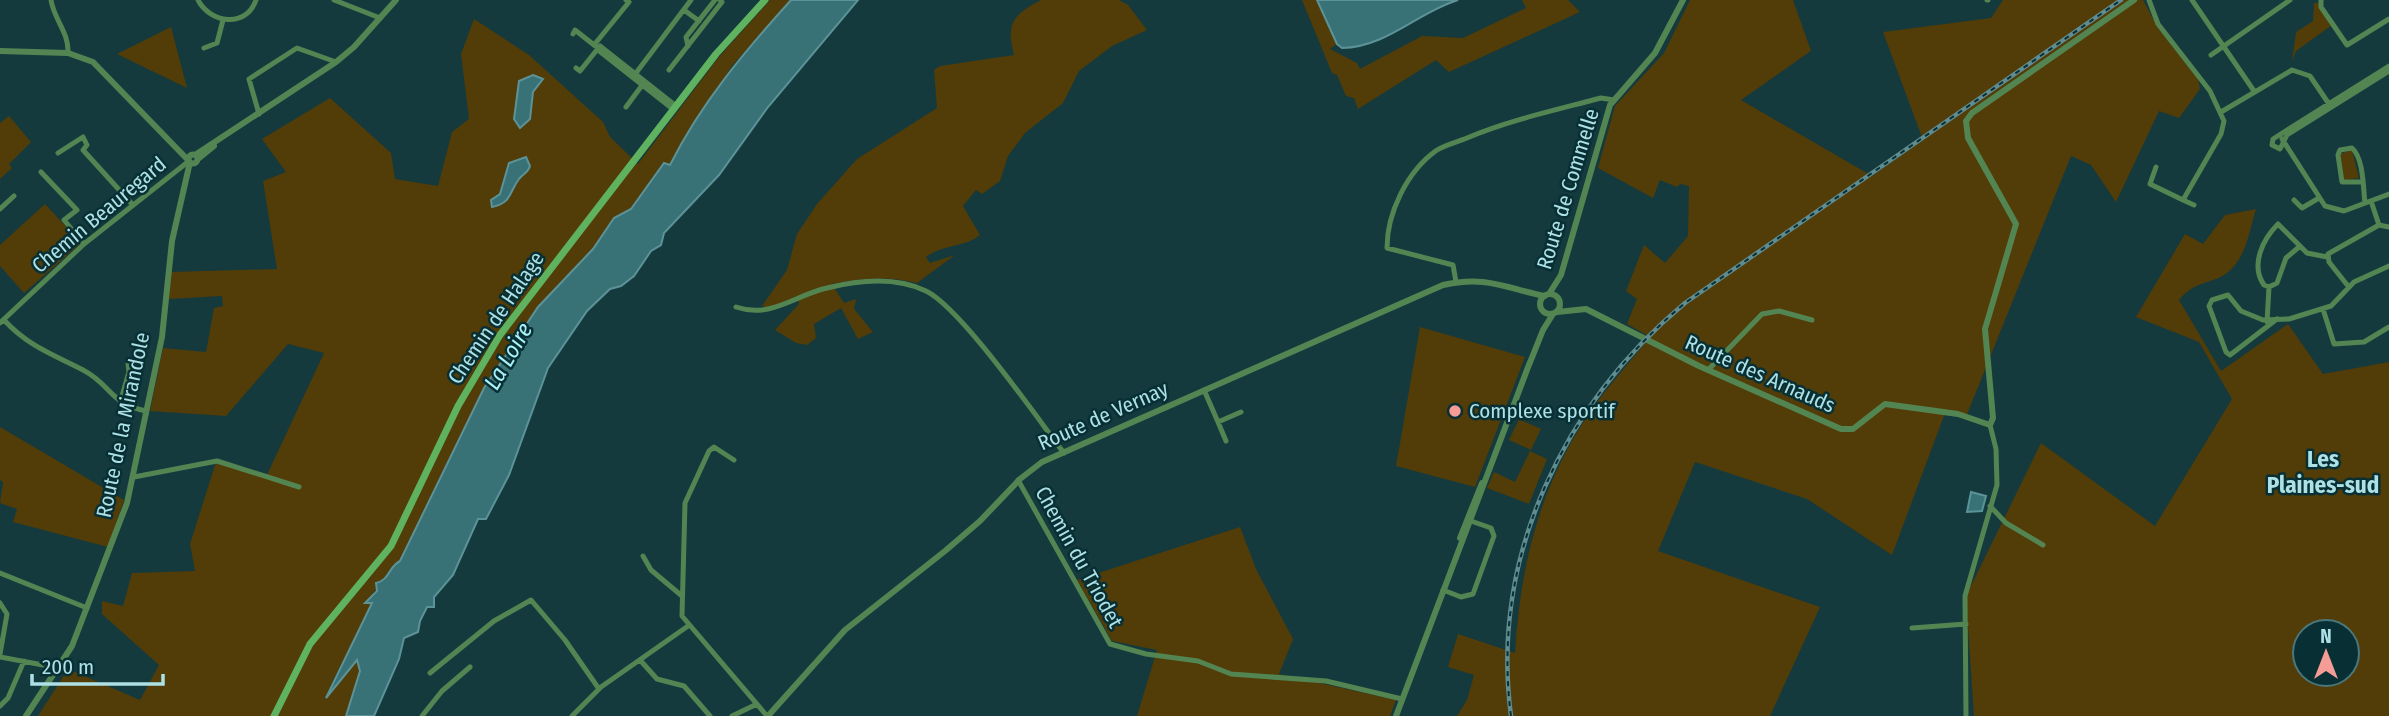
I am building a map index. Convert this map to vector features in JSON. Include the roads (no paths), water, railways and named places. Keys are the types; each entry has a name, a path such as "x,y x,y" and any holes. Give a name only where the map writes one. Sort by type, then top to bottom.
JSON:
{"main road":[{"name":"Chemin de Halage","path":"274,716 310,643 391,546 458,406 486,355 552,265 726,41 765,0"}],"street":[{"path":"51,0 55,18 68,38 68,53"},
{"path":"198,0 207,13 223,20 247,14 256,0"},
{"path":"334,0 380,19"},
{"path":"0,51 68,53 99,67 172,142 192,158 337,62 396,0"},
{"path":"634,76 691,0"},
{"path":"669,69 688,46 722,2 717,0 686,37 688,46"},
{"name":"Route de Commelle","path":"1555,313 1559,301 1558,285 1602,125 1614,100 1655,53 1683,0"},
{"path":"1966,716 1966,587 1990,506 1998,468 1990,425 1993,418 1985,329 2016,224 1968,138 1966,121 1972,113 2134,0"},
{"path":"2149,0 2158,24 2210,91 2224,121 2221,134 2183,200"},
{"path":"2192,0 2254,91"},
{"path":"2211,55 2290,0"},
{"path":"2314,0 2321,0 2321,7 2347,45 2389,19"},
{"path":"576,68 580,71 628,1"},
{"path":"684,10 699,21"},
{"path":"204,48 217,43 223,20"},
{"path":"573,34 575,30 675,108"},
{"path":"259,114 249,79 297,48 337,62"},
{"path":"2389,68 2281,138 2319,198 2334,211 2344,211 2389,194"},
{"path":"2221,112 2286,71 2300,70 2314,79 2330,106"},
{"path":"626,107 644,84"},
{"path":"1456,282 1453,265 1387,248 1392,212 1421,166 1437,150 1487,131 1601,98 1614,100"},
{"path":"58,153 81,137 86,139 83,150"},
{"path":"74,142 132,204"},
{"path":"2362,182 2342,182 2338,155 2340,150 2352,148 2357,153 2368,202 2379,225"},
{"name":"Chemin Beauregard","path":"2,321 84,244 192,158"},
{"name":"Route de la Mirandole","path":"26,716 60,668 88,608 120,524 134,477 162,337 172,242 192,158"},
{"path":"2156,167 2150,184 2194,205"},
{"path":"41,172 77,210 64,220 84,244"},
{"path":"0,209 14,196"},
{"path":"2294,200 2302,208 2319,198"},
{"path":"2269,287 2260,280 2258,265 2268,234 2278,224 2299,247 2315,256 2327,257 2379,225 2389,227"},
{"path":"2269,287 2277,283 2286,258 2299,247"},
{"path":"2327,257 2348,286"},
{"path":"2267,323 2241,311 2228,295 2212,300 2209,306 2228,354 2232,354 2267,323 2323,309 2335,303 2348,286 2389,265"},
{"name":"Route de Vernay","path":"767,716 845,630 945,551 980,521 1018,480 1042,462 1428,291 1456,282 1493,281 1526,292 1547,295 1559,301"},
{"path":"736,307 771,311 815,290 881,282 895,282 930,293 966,328 1064,453"},
{"name":"Route de Commelle","path":"1542,309 1547,295 1558,285"},
{"path":"2267,323 2269,287"},
{"name":"Route de Vernay","path":"1526,292 1542,309"},
{"name":"Route des Arnauds","path":"1559,301 1572,308 1586,309 1841,429 1853,429 1885,404 1958,414 1990,425"},
{"path":"1543,330 1542,309 1555,313 1572,308"},
{"path":"2323,309 2334,344 2364,342 2389,327"},
{"path":"1709,369 1762,314 1779,311 1812,320"},
{"path":"1445,587 1466,522 1530,362 1543,330 1555,313"},
{"path":"2,321 41,352 83,370 98,380 120,403 146,411"},
{"path":"1396,716 1530,362"},
{"path":"120,403 129,372 128,364"},
{"path":"1204,390 1226,441"},
{"path":"1218,422 1241,412"},
{"path":"734,460 714,447 709,451 685,503 682,616 767,716"},
{"path":"134,477 217,461 299,487"},
{"name":"Chemin du Triodet","path":"1018,480 1110,644 1146,654 1198,661 1231,674 1317,680 1402,699"},
{"path":"1990,506 2006,523 2043,545"},
{"path":"1445,587 1461,597 1473,594 1494,536 1491,528 1471,521"},
{"path":"643,556 651,570 682,596"},
{"path":"0,573 88,608"},
{"path":"430,673 493,622 531,600 600,689"},
{"path":"0,603 7,614 0,655 60,668"},
{"path":"1912,628 1966,624"},
{"path":"572,716 600,689 688,626"},
{"path":"640,660 657,679 684,686 710,716"},
{"path":"0,706 8,698 24,661"},
{"path":"422,716 442,691 470,667"},
{"path":"732,716 757,704"}],"water":[{"name":"La Loire","path":"791,0 858,0 768,107 719,175 664,233 661,245 651,251 634,276 621,286 610,289 587,311 548,368 509,475 486,519 478,519 453,575 434,597 434,607 427,607 418,632 404,638 399,659 374,716 346,716 360,671 357,660 326,698 372,603 365,603 377,591 376,583 384,579 400,561 484,388 538,307 593,249 614,218 631,209 664,163 670,165 682,142 725,78"},
{"path":"1317,0 1458,0 1429,12 1388,36 1358,46 1342,48 1337,44"},
{"path":"533,75 543,79 533,92 530,119 520,128 514,119 519,81"},
{"path":"526,157 530,166 528,170 519,179 507,200 492,207 491,200 500,194 509,163"},
{"path":"1971,492 1986,496 1982,511 1967,512"}],"railway":[{"path":"1511,716 1507,656 1512,598 1525,542 1545,487 1571,436 1604,388 1642,343 1685,303 2121,0"}],"place":[{"name":"Complexe sportif","path":"1455,411"}],"district":[{"name":"Les Plaines-sud","path":"2323,472"}]}
